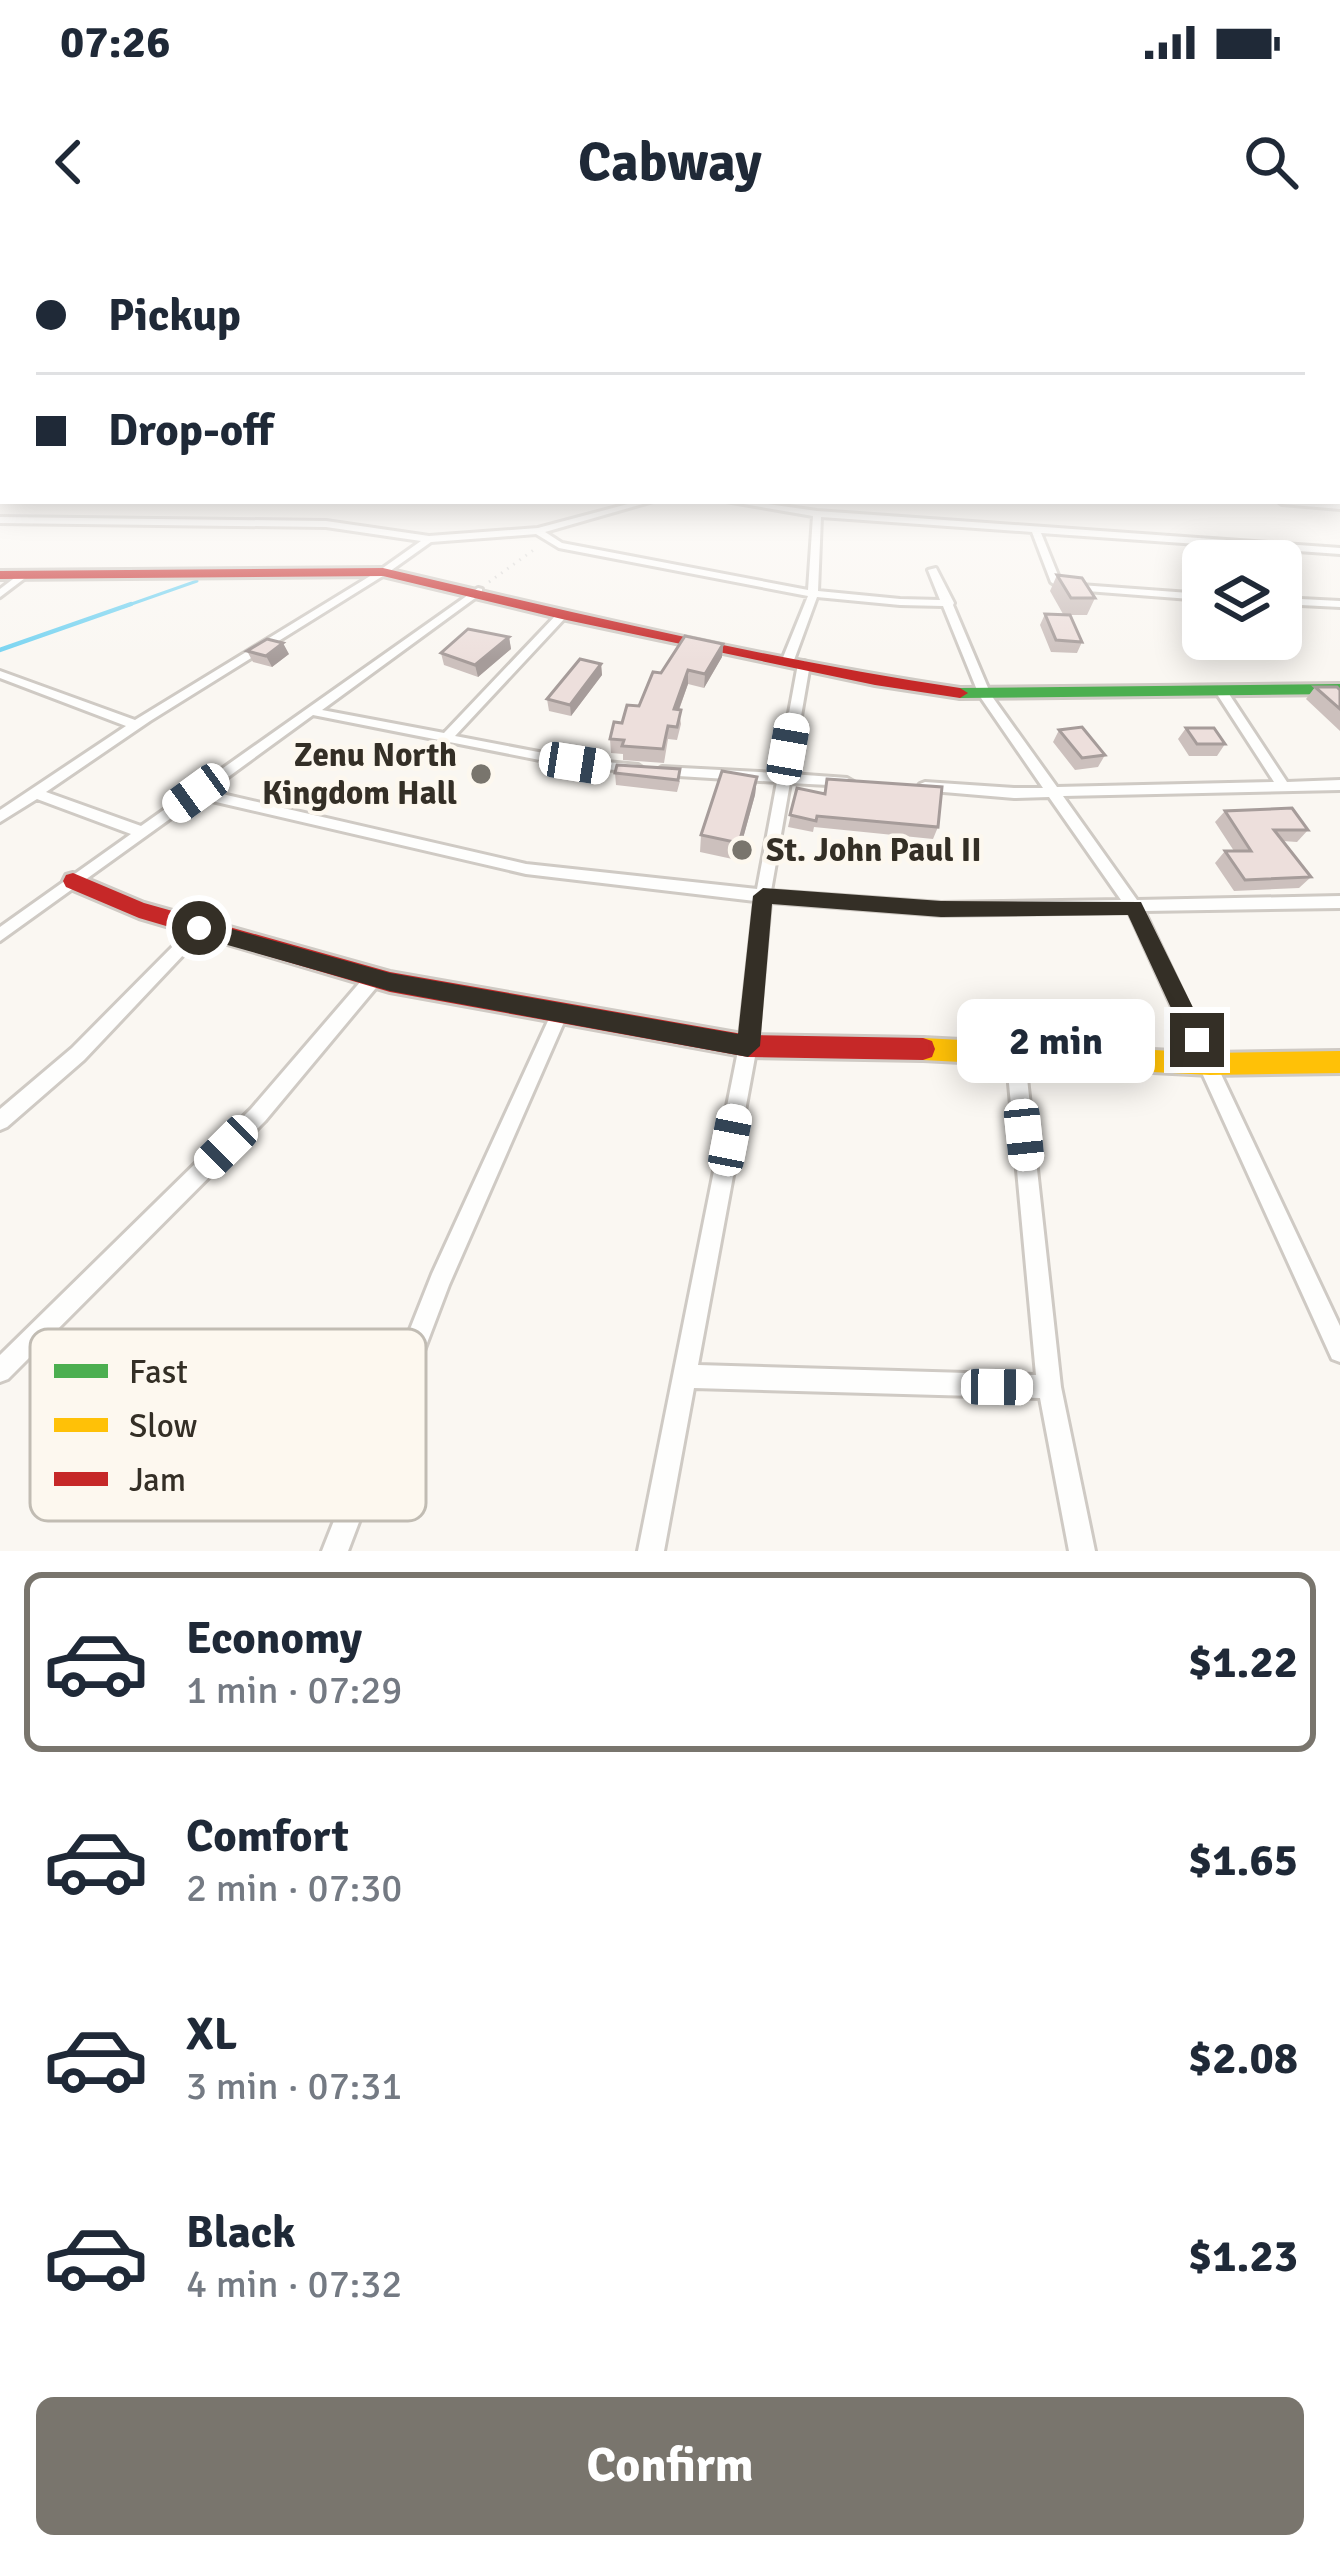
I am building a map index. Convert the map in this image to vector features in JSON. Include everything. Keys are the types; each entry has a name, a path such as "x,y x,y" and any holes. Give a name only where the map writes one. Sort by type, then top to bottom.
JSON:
{"street":[{"path":"422,538 459,538"},
{"path":"552,538 813,595 885,604 949,603"},
{"path":"651,1551 748,1046 763,896 796,662 813,595 816,538"},
{"path":"1039,538 1056,582 1065,587 1182,595"},
{"path":"1151,538 1340,550"},
{"path":"2,812 428,539"},
{"path":"933,570 985,695 1134,908 1334,1320 1340,1351"},
{"path":"0,575 383,572 478,591 562,615 892,683 985,695 1340,689"},
{"path":"0,594 24,575"},
{"path":"0,935 478,591"},
{"path":"1302,602 1340,604"},
{"path":"448,737 562,615"},
{"path":"0,674 136,724"},
{"path":"1222,694 1284,787"},
{"path":"310,711 608,768 854,782"},
{"path":"900,785 1050,791 1340,785"},
{"path":"35,793 141,832"},
{"path":"196,793 526,869 763,896 941,909 1340,902"},
{"path":"74,881 113,901 374,978 748,1046 1015,1051 1210,1064 1340,1062"},
{"path":"0,1121 78,1054 199,928"},
{"path":"42,1329 258,1115 374,978"},
{"path":"421,1329 559,1015"},
{"path":"1015,1051 1049,1388 1082,1551"},
{"path":"0,1371 30,1341"},
{"path":"685,1376 1049,1388"},
{"path":"334,1551 346,1521"}],"path":[{"path":"478,591 539,538"}],"building":[{"path":"1057,575 1082,578 1095,598 1071,598"},
{"path":"1045,614 1070,615 1082,642 1056,640"},
{"path":"468,629 509,637 475,665 441,653"},
{"path":"685,636 723,644 705,674 688,670 674,709 681,710 677,727 668,726 663,749 622,746 624,740 610,739 614,722 622,723 627,705 639,706 653,672 661,673"},
{"path":"267,639 283,643 266,656 247,651"},
{"path":"580,659 601,664 570,705 547,699"},
{"path":"1315,687 1337,687 1340,709"},
{"path":"1082,727 1105,755 1082,758 1059,730"},
{"path":"1186,728 1214,728 1225,744 1197,744"},
{"path":"617,765 680,769 678,780 615,773"},
{"path":"722,771 757,777 739,843 701,835"},
{"path":"827,779 942,787 938,827 817,816 816,821 790,815 797,788 825,794"},
{"path":"1292,808 1308,830 1274,830 1311,877 1245,880 1225,851 1251,851 1225,811"}],"waterway":[{"path":"123,607 197,581"},
{"path":"0,650 131,604"}],"traffic: fast":[{"path":"960,693 1340,689"}],"traffic: slow":[{"path":"923,1049 1210,1064 1340,1062"}],"traffic: jam":[{"path":"0,575 383,572 562,615 960,693"},
{"path":"73,881 139,910 390,982 748,1046 923,1049"}],"place":[{"name":"Zenu North Kingdom Hall","path":"481,774"},
{"name":"St. John Paul II","path":"742,850"}],"route":[{"path":"199,928 390,982 748,1046 763,896 941,909 1134,908 1197,1040"}]}
